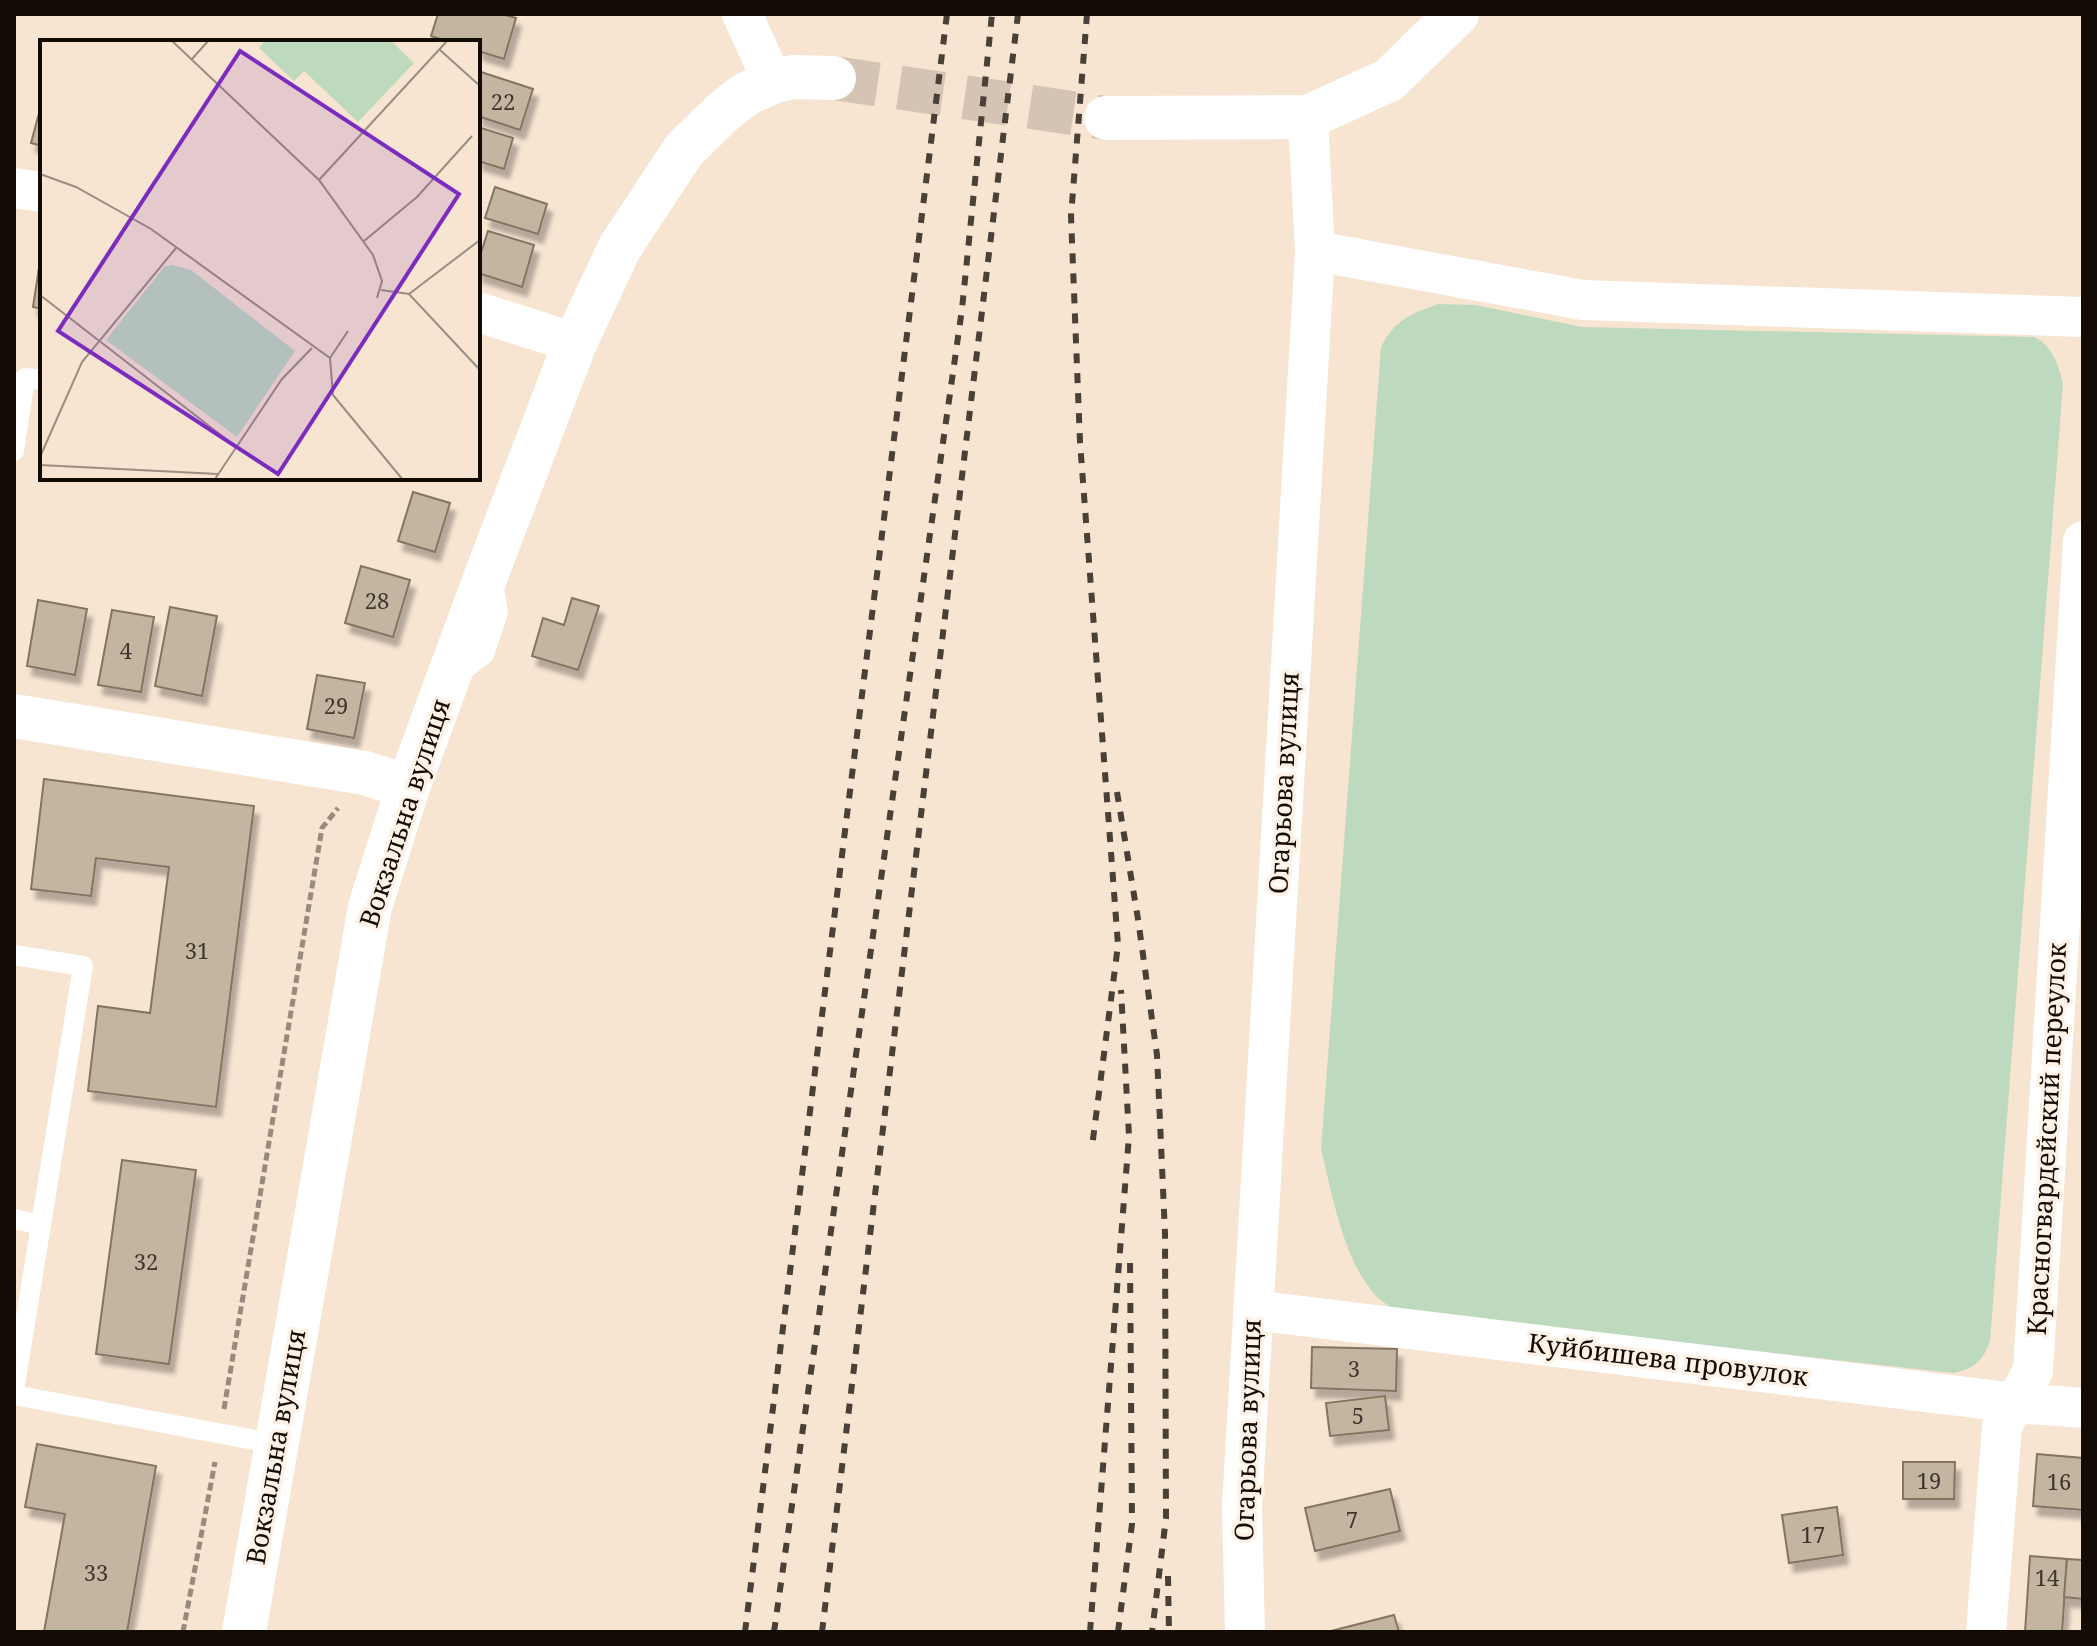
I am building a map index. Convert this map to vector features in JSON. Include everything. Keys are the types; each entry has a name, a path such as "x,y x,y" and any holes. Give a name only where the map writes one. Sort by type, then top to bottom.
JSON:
{"main road":[{"path":"1106,118 1308,117 1389,80 1457,14"},
{"name":"Вокзальна вулиця","path":"244,1632 370,907 408,787 490,565 575,343 620,247 684,150 746,94 793,77 834,78"},
{"path":"14,716 365,773 408,787"}],"street":[{"path":"742,14 773,82"},
{"name":"Огарьова вулиця","path":"1245,1632 1242,1506 1315,251 1308,117"},
{"path":"14,188 40,192"},
{"path":"1315,251 1583,300 2083,317"},
{"path":"480,313 575,343"},
{"name":"Красногвардейский переулок","path":"1986,1632 2002,1426 2033,1371 2083,541"},
{"name":"Куйбишева провулок","path":"1253,1310 2016,1403 2083,1408"}],"lane":[{"path":"14,451 25,378 40,380"},
{"path":"14,955 83,966 14,1393 276,1444"},
{"path":"14,1219 41,1225"}],"path":[{"path":"183,1632 220,1434 322,828 365,773"}],"green space":[{"path":"1438,304 1476,305 1582,327 2034,337 2053,356 2063,383 1990,1341 1981,1359 1967,1369 1953,1373 1396,1311 1376,1296 1355,1264 1341,1227 1321,1150 1381,347 1404,319"}],"building":[{"path":"438,14 502,14 516,18 504,59 480,52 480,40 444,40 431,36"},
{"path":"480,72 533,89 520,130 480,117"},
{"path":"40,109 40,145 31,143"},
{"path":"480,128 513,138 504,169 480,162"},
{"path":"495,187 547,204 538,234 485,218"},
{"path":"488,231 534,245 522,287 480,274 480,256"},
{"path":"40,261 40,309 33,307"},
{"path":"413,492 450,503 435,552 398,541"},
{"path":"361,566 410,580 393,637 345,623"},
{"path":"572,598 599,606 578,670 532,656 543,618 564,625"},
{"path":"38,600 87,609 75,675 27,666"},
{"path":"170,607 217,616 202,696 155,686"},
{"path":"112,610 154,617 141,692 98,685"},
{"path":"317,675 365,683 354,738 307,729"},
{"path":"44,779 254,806 216,1107 88,1091 98,1006 150,1013 169,867 96,858 91,896 31,889"},
{"path":"122,1160 196,1170 169,1364 96,1354"},
{"path":"1312,1347 1397,1349 1396,1391 1311,1388"},
{"path":"1385,1396 1389,1430 1330,1436 1326,1403"},
{"path":"37,1444 156,1466 127,1632 44,1632 65,1514 25,1507"},
{"path":"2037,1454 2083,1458 2083,1510 2033,1506"},
{"path":"1903,1462 1955,1462 1954,1499 1903,1499"},
{"path":"1390,1489 1400,1531 1315,1551 1305,1508"},
{"path":"1837,1507 1843,1555 1789,1563 1782,1515"},
{"path":"2030,1556 2067,1559 2062,1632 2025,1632"},
{"path":"2067,1559 2083,1560 2083,1599 2064,1597"},
{"path":"1394,1615 1399,1632 1327,1632"}],"tunnel":[{"path":"834,78 1106,118"}],"railway":[{"path":"745,1632 947,14"},
{"path":"774,1632 962,309 992,14"},
{"path":"822,1632 1018,14"},
{"path":"1087,14 1071,216 1080,442 1118,945 1092,1147"},
{"path":"1117,792 1157,1055 1165,1233 1166,1518 1152,1632"},
{"path":"1090,1632 1129,1136 1121,990"},
{"path":"1118,1632 1132,1524 1130,1257"},
{"path":"1168,1576 1169,1632"}]}
